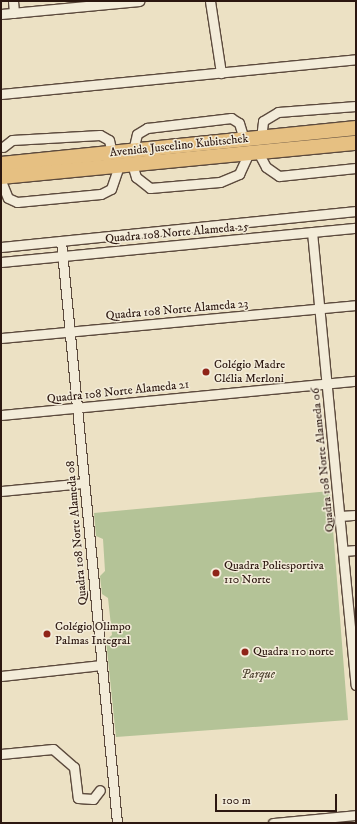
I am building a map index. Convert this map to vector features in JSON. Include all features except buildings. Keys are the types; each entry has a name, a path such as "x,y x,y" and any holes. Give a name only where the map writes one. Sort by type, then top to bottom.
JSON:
{"main road":[{"name":"Avenida Juscelino Kubitschek","path":"2,168 112,153 128,160 244,140 356,128"},
{"name":"Avenida Juscelino Kubitschek","path":"2,168 254,152 356,143"}],"street":[{"path":"13,1 14,13"},
{"path":"1,14 139,1"},
{"path":"210,1 221,74"},
{"path":"1,94 221,74 356,59"},
{"path":"261,138 263,121 278,112 356,106"},
{"path":"244,140 239,123 231,118 147,128 137,134 128,160 136,177 150,188 220,182 239,174 254,152 266,167 279,176 356,168"},
{"path":"2,168 2,144 12,140 100,135 109,140 112,153"},
{"name":"Avenida Juscelino Kubitschek","path":"1,181 8,198 17,202 102,194 111,189 128,160"},
{"path":"1,246 356,212"},
{"name":"Quadra 108 Norte Alameda 25","path":"1,262 356,228"},
{"name":"Quadra 108 Norte Alameda 06","path":"312,232 340,516 344,551 351,589 356,685"},
{"name":"Quadra 108 Norte Alameda 08","path":"61,241 117,823"},
{"name":"Quadra 108 Norte Alameda 23","path":"1,338 356,305"},
{"name":"Quadra 108 Norte Alameda 21","path":"1,415 356,381"},
{"path":"1,491 84,483"},
{"path":"340,516 356,515"},
{"path":"344,551 356,550"},
{"path":"1,676 101,665"},
{"path":"1,754 53,749 74,767 78,798 92,799 100,790"},
{"path":"273,823 356,815"}],"green space":[{"name":"Parque","path":"330,491 348,720 116,737 106,640 112,635 108,598 102,594 100,576 105,571 103,539 96,536 94,513"}],"place":[{"name":"Colégio Madre Clélia Merloni","path":"206,372"},
{"name":"Quadra Poliesportiva 110 Norte","path":"216,573"},
{"name":"Colégio Olimpo Palmas Integral","path":"47,634"},
{"name":"Quadra 110 norte","path":"245,652"}]}
